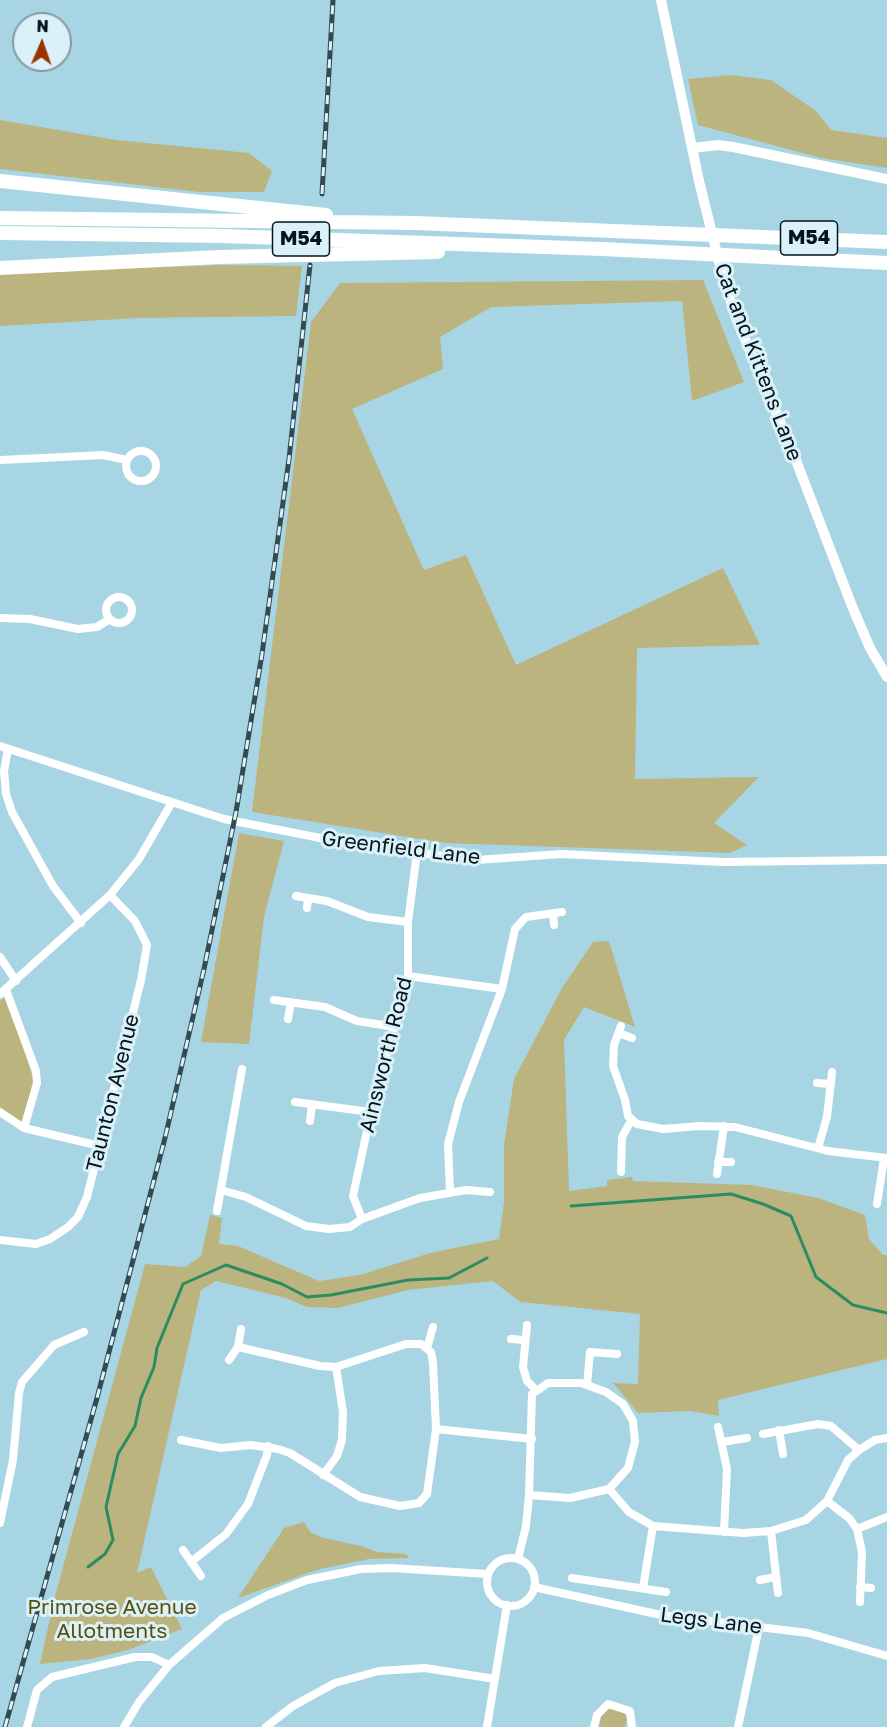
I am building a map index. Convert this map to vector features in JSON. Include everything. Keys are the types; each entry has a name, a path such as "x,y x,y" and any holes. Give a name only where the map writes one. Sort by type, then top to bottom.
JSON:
{"highway":[{"name":"M54","path":"0,181 415,223"},
{"name":"M54","path":"0,218 415,223 887,242"},
{"name":"M54","path":"0,233 235,237 602,249 887,263"},
{"path":"0,268 219,257 602,249"}],"street":[{"name":"Cat and Kittens Lane","path":"661,0 692,148 722,274 736,318 792,450 852,606 870,648 887,677"},
{"path":"692,148 719,145 733,147 887,179"},
{"path":"138,451 147,452 154,459 155,472 145,481 135,481 128,474 127,460 138,451"},
{"path":"0,460 103,454 127,460"},
{"path":"0,618 30,619 78,629 98,627 110,620"},
{"path":"4,748 6,794 12,812 53,886 81,923"},
{"name":"Greenfield Lane","path":"4,748 236,822 361,846 477,860 561,854 722,862 887,860"},
{"path":"24,1128 37,1083 36,1071 3,992 110,895 139,859 172,802"},
{"name":"Ainsworth Road","path":"362,1219 353,1196 371,1112 396,1027 408,976 408,922 417,852"},
{"name":"Taunton Avenue","path":"0,1240 36,1244 68,1227 84,1207 141,980 147,945 135,921 110,895"},
{"path":"296,896 327,901 368,917 408,922"},
{"path":"306,908 308,898"},
{"path":"450,1192 448,1144 450,1133 459,1102 502,989 512,938 519,922 536,914 558,912 554,925"},
{"path":"0,957 16,981"},
{"path":"408,976 502,989"},
{"path":"274,1000 325,1007 357,1022 396,1027"},
{"path":"288,1019 291,1002"},
{"path":"621,1172 622,1137 631,1121 613,1066 614,1046 620,1030 632,1038"},
{"path":"217,1211 242,1069"},
{"path":"818,1148 827,1117 832,1072"},
{"path":"817,1083 831,1084"},
{"path":"295,1102 371,1112"},
{"path":"310,1121 312,1104"},
{"path":"0,1112 24,1128 100,1146"},
{"path":"631,1121 646,1127 663,1129 724,1126 770,1134 818,1148 885,1158 877,1204"},
{"path":"717,1174 724,1126"},
{"path":"718,1162 731,1162"},
{"path":"221,1190 246,1197 306,1226 328,1229 350,1227 362,1219 420,1198 450,1192 490,1192"},
{"path":"527,1325 523,1366 527,1381 538,1388"},
{"path":"427,1348 433,1328"},
{"path":"229,1360 238,1347 241,1329"},
{"path":"0,1523 13,1460 22,1382 54,1345 84,1332"},
{"path":"511,1339 525,1340"},
{"path":"181,1440 221,1448 268,1446 290,1453 323,1475 371,1501 400,1506 419,1503 430,1486 436,1429 433,1363 427,1348 421,1344 406,1344 336,1366 320,1366 238,1347"},
{"path":"587,1385 590,1352 617,1354"},
{"path":"323,1475 337,1456 342,1440 343,1412 336,1366"},
{"path":"518,1559 526,1526 529,1495 532,1394 538,1388 561,1382 587,1385 616,1399 629,1412 633,1421 635,1442 628,1468 609,1488 570,1498 529,1495"},
{"path":"763,1434 818,1424 831,1426 859,1450"},
{"path":"718,1427 727,1469 724,1532"},
{"path":"436,1429 532,1439"},
{"path":"779,1430 783,1454"},
{"path":"723,1442 747,1438"},
{"path":"609,1488 629,1512 641,1522 653,1526 724,1532 771,1531 806,1520 827,1501 848,1460 875,1440 887,1438"},
{"path":"191,1562 226,1534 248,1504 267,1455 268,1446"},
{"path":"827,1501 857,1529 862,1552 860,1602"},
{"path":"857,1529 887,1516"},
{"path":"644,1588 653,1526"},
{"path":"771,1531 778,1593"},
{"path":"183,1550 201,1576"},
{"path":"518,1559 533,1573 534,1587 524,1602 507,1605 492,1597 488,1590 488,1574 500,1560 518,1559"},
{"path":"124,1727 139,1702 169,1665 223,1617 268,1594 307,1580 362,1569 391,1568 488,1574"},
{"path":"760,1580 775,1577"},
{"path":"572,1578 666,1592"},
{"name":"Legs Lane","path":"534,1587 629,1610 833,1639 887,1656"},
{"path":"860,1587 872,1588"},
{"path":"488,1727 507,1605"},
{"path":"738,1727 759,1627"},
{"path":"27,1727 37,1690 52,1677 135,1657 152,1657 169,1665"},
{"path":"266,1727 293,1706 335,1683 379,1671 425,1668 495,1679"},
{"path":"594,1727 597,1715 608,1704 630,1711 632,1727"}],"green space":[{"path":"731,75 771,80 816,111 831,130 887,138 887,168 821,158 698,125 688,79"},
{"path":"0,120 116,140 249,153 272,171 264,192 199,192 0,169"},
{"path":"222,265 302,266 296,316 138,318 0,326 0,273"},
{"path":"703,280 744,382 692,401 682,301 491,307 440,337 443,369 352,409 424,570 466,555 516,665 723,568 760,645 637,648 635,779 759,777 714,823 747,845 730,853 445,843 252,812 311,322 340,283"},
{"path":"239,833 284,841 264,917 249,1044 201,1042"},
{"name":"Primrose Avenue Allotments","path":"609,941 635,1027 584,1007 564,1040 569,1191 607,1186 607,1180 632,1177 633,1181 752,1185 818,1198 865,1215 869,1239 883,1255 887,1255 887,1359 718,1400 719,1416 690,1411 638,1413 613,1383 638,1384 640,1314 520,1302 493,1281 408,1290 338,1308 307,1307 286,1298 216,1281 201,1290 137,1573 151,1567 182,1629 128,1650 91,1659 40,1664 54,1600 145,1264 185,1267 201,1256 210,1215 222,1218 219,1244 238,1246 319,1281 360,1275 430,1253 499,1239 504,1202 504,1145 514,1079 562,988 593,942"},
{"path":"8,996 34,1082 23,1123 0,1108 0,1001"},
{"path":"304,1522 311,1533 324,1538 377,1552 406,1554 409,1558 369,1559 320,1569 238,1598 284,1528"},
{"path":"608,1709 616,1709 624,1713 627,1718 625,1727 599,1727 602,1714"}],"waterway":[{"path":"571,1206 731,1194 763,1204 791,1216 816,1277 853,1305 887,1313"},
{"path":"88,1567 105,1554 113,1540 106,1507 118,1454 135,1426 141,1398 154,1367 157,1348 183,1284 226,1265 282,1284 307,1297 331,1295 408,1280 449,1278 487,1258"}],"railway":[{"path":"322,194 333,0"},
{"path":"5,1727 97,1398 165,1138 204,969 236,812 262,654 289,459 310,265"}]}
